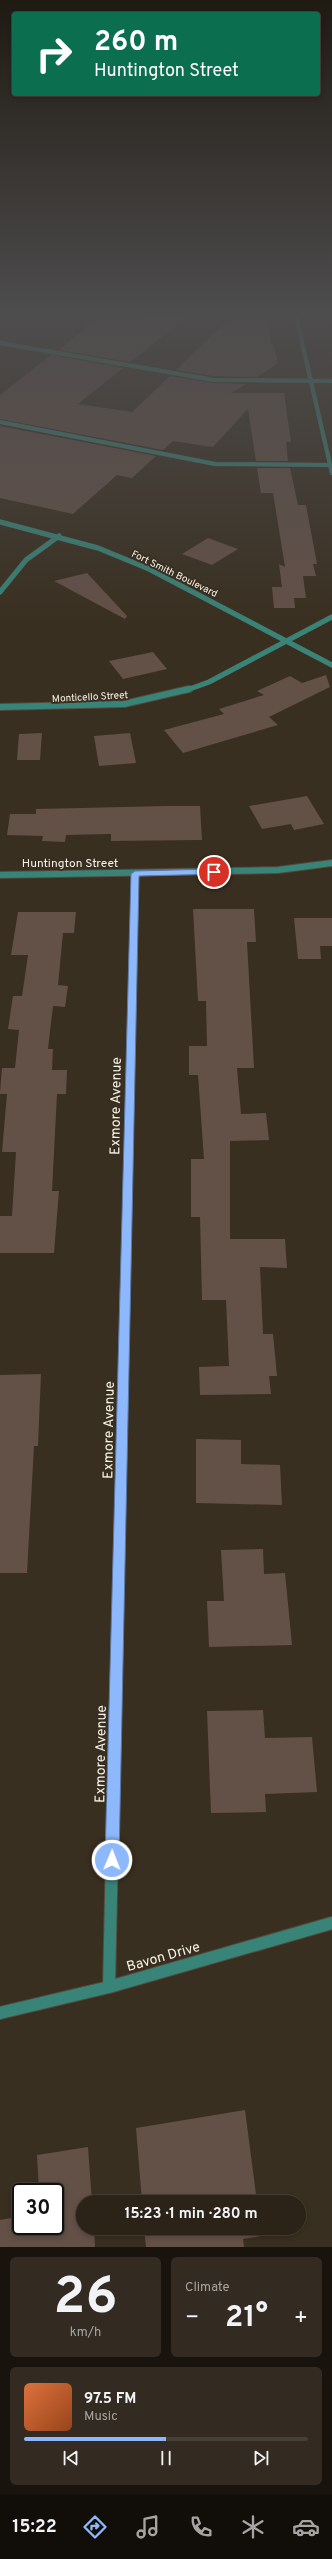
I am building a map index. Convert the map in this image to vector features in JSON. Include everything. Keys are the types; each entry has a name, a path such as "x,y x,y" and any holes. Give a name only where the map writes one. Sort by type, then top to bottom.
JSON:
{"street":[{"path":"318,417 332,473"},
{"path":"0,422 215,464 330,465"},
{"name":"Fort Smith Boulevard","path":"0,522 59,536 98,548 149,569 332,665"},
{"path":"0,592 26,560 59,536"},
{"name":"Monticello Street","path":"0,707 124,704 175,694 209,682 332,617"},
{"name":"Huntington Street","path":"0,875 135,874 278,870 332,863"},
{"name":"Exmore Avenue","path":"109,1987 135,874"},
{"name":"Bavon Drive","path":"0,2013 109,1987 332,1923"}],"building":[{"path":"0,417 241,417 213,447 173,441 163,450 0,419"},
{"path":"249,417 287,417 291,442 286,442 288,461 256,461"},
{"path":"0,426 156,456 132,478 117,475 73,514 0,498"},
{"path":"257,468 290,468 298,505 306,505 317,564 313,564 316,576 303,576 306,598 294,598 295,608 274,608 272,587 282,587 279,564 285,567 273,493 261,493"},
{"path":"208,538 238,549 212,565 182,554"},
{"path":"87,573 127,616 125,619 54,581"},
{"path":"153,652 167,669 123,679 109,661"},
{"path":"326,675 330,687 269,717 278,725 183,753 164,730 224,714 219,709 264,695 257,691 290,676 302,683"},
{"path":"42,733 40,760 17,760 19,734"},
{"path":"130,733 136,763 99,766 94,736"},
{"path":"307,796 324,824 294,830 291,824 262,829 249,806"},
{"path":"200,806 202,840 111,841 111,834 66,835 65,842 42,841 43,836 7,835 10,814 36,814 36,809"},
{"path":"193,909 254,909 256,942 247,942 254,1068 237,1068 241,1114 266,1113 269,1140 230,1141 230,1239 285,1239 287,1268 260,1267 263,1334 273,1334 277,1376 269,1376 271,1394 200,1395 199,1367 229,1366 226,1300 202,1300 200,1217 191,1217 191,1159 204,1159 198,1075 189,1075 189,1046 207,1046 206,1001 198,1001"},
{"path":"18,912 76,912 74,933 63,933 58,985 68,986 65,1007 53,1006 48,1049 53,1049 52,1070 67,1070 66,1094 57,1094 52,1191 59,1191 54,1253 0,1253 0,1216 12,1216 16,1152 2,1152 7,1094 0,1094 2,1068 15,1068 19,1030 8,1029 13,996 22,996 28,955 11,955"},
{"path":"294,918 332,918 332,946 320,946 321,959 298,959"},
{"path":"41,1374 38,1446 34,1446 27,1573 0,1573 0,1375"},
{"path":"196,1439 241,1440 241,1464 280,1465 282,1505 196,1503"},
{"path":"263,1549 264,1574 285,1573 292,1645 209,1647 207,1601 224,1601 221,1550"},
{"path":"263,1710 265,1738 312,1737 317,1792 265,1794 266,1812 211,1813 207,1711"},
{"path":"245,2110 256,2195 141,2195 136,2128"},
{"path":"88,2147 91,2195 76,2195 76,2235 94,2235 95,2247 0,2247 0,2220 12,2218 12,2235 64,2235 64,2183 39,2183 37,2155"},
{"path":"145,2235 261,2236 243,2239 244,2247 146,2247"}],"route":[{"path":"112,1860 135,874 214,872"}]}
